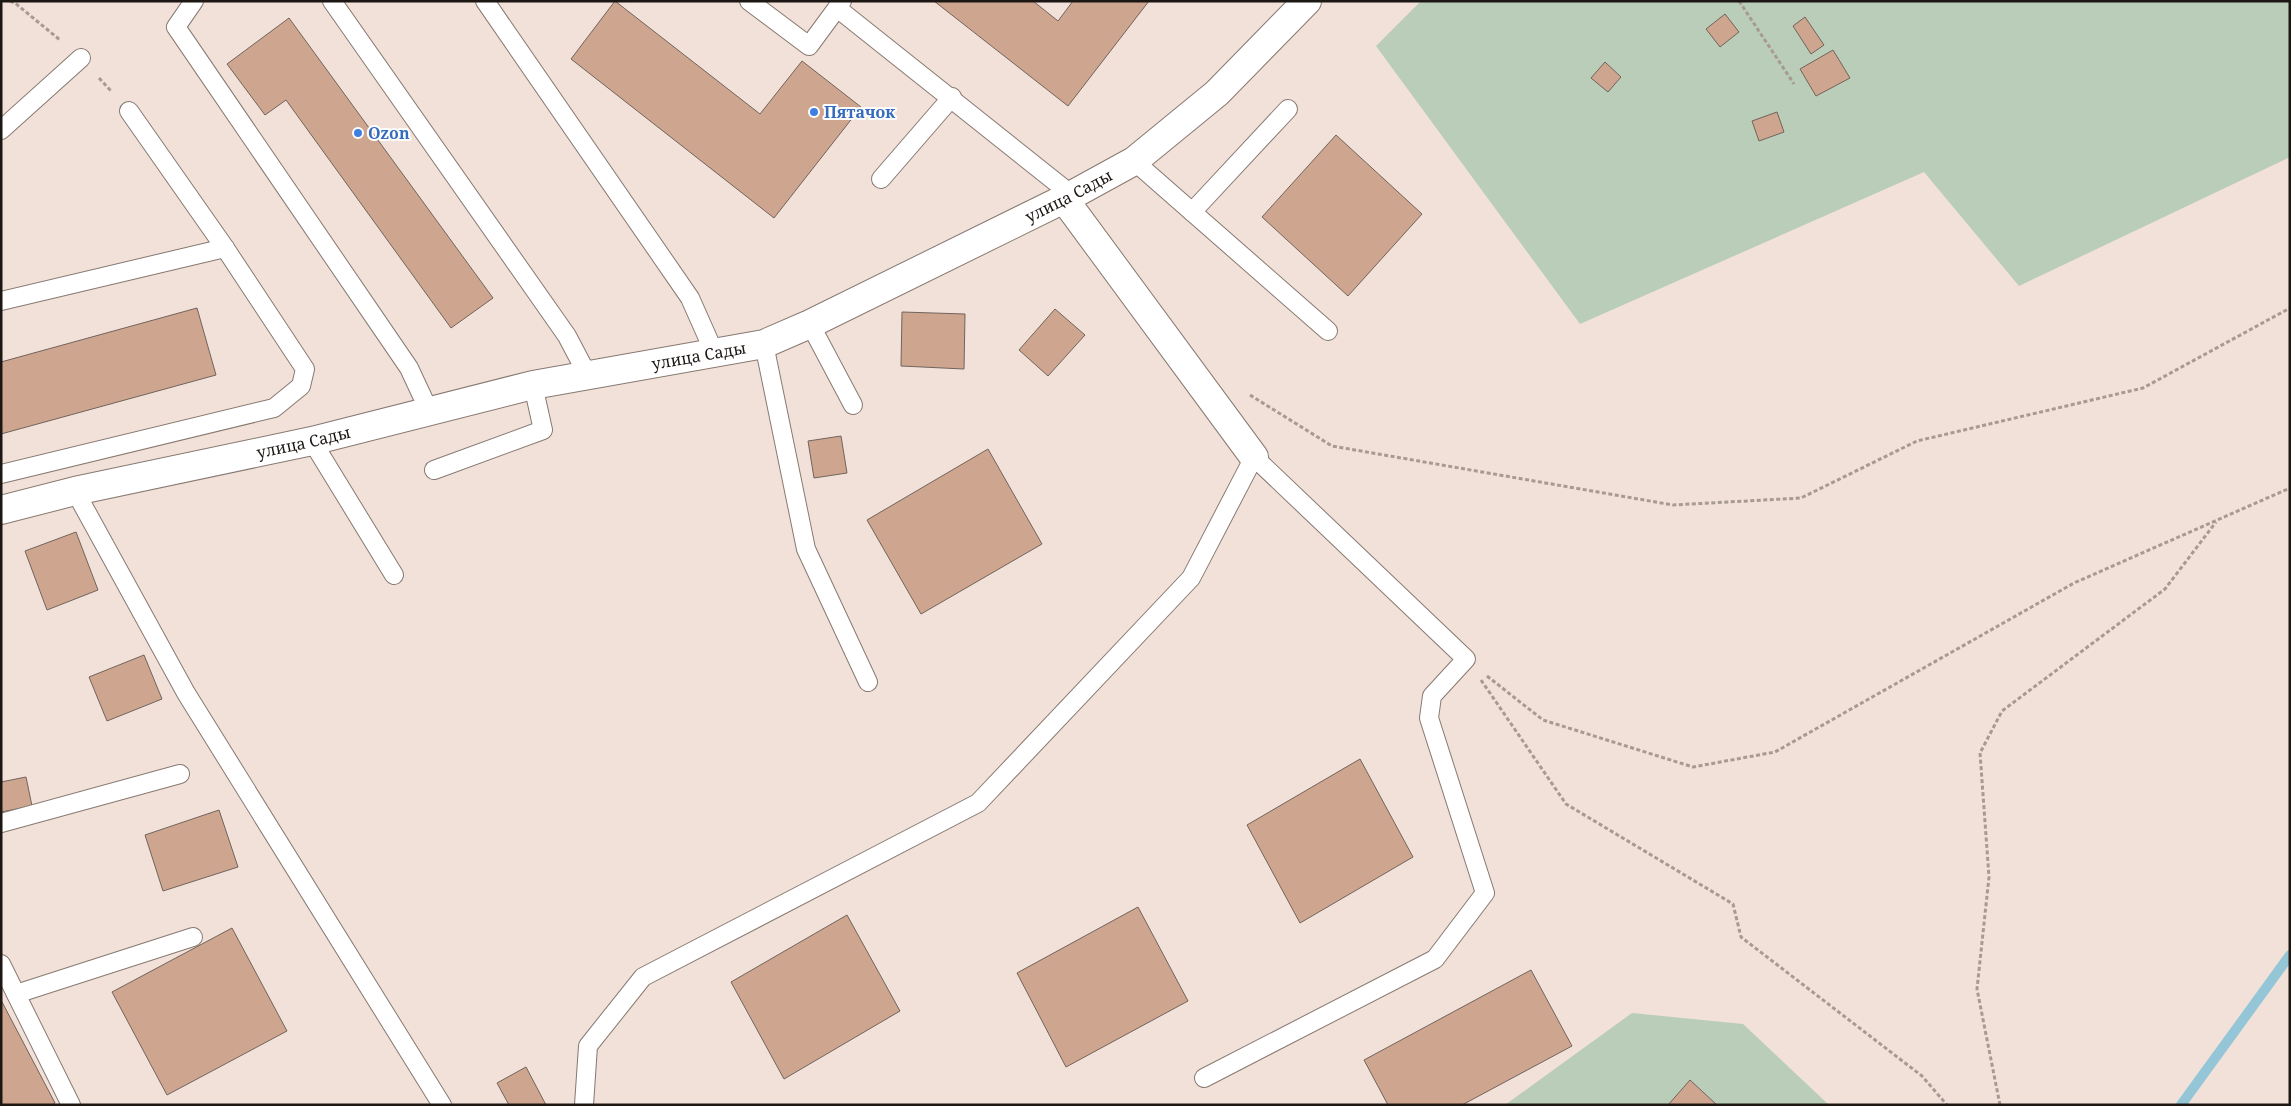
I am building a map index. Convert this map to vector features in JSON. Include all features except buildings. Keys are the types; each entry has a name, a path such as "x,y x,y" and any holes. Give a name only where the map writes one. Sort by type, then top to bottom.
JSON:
{"street":[{"name":"улица Сады","path":"1,510 75,491 312,441 430,413 533,385 764,344 810,324 1068,197 1134,161 1217,93 1307,1"},
{"path":"1068,197 1254,457"}],"lane":[{"path":"194,1 176,26 409,368 430,413"},
{"path":"332,1 567,336 587,374"},
{"path":"485,1 690,298 714,352"},
{"path":"749,1 809,46 840,4 1068,197"},
{"path":"1,130 81,58"},
{"path":"881,179 952,97"},
{"path":"1192,212 1288,109"},
{"path":"1,474 274,408 301,386 306,369 225,248 129,111"},
{"path":"1134,161 1328,330"},
{"path":"1,301 225,248"},
{"path":"810,324 853,405"},
{"path":"764,344 806,549 868,682"},
{"path":"434,470 543,430 533,385"},
{"path":"312,441 394,575"},
{"path":"584,1105 588,1046 643,977 978,803 1191,578 1254,457 1466,659 1432,696 1429,718 1486,893 1435,959 1204,1078"},
{"path":"75,491 186,694 442,1105"},
{"path":"1,823 180,774"},
{"path":"16,994 194,937"},
{"path":"1,964 71,1105"}],"path":[{"path":"10,1 16,3 81,58 129,111"},
{"path":"1739,1 1794,84"},
{"path":"1248,394 1332,446 1674,505 1801,498 1917,441 2143,388 2290,308"},
{"path":"1466,659 1543,720 1692,767 1775,752 2074,583 2290,488"},
{"path":"2000,1105 1977,989 1989,877 1980,753 2002,711 2165,590 2216,522"},
{"path":"1466,659 1566,804 1733,904 1741,938 1922,1076 1948,1105"}],"green space":[{"path":"1421,1 2290,1 2290,157 2019,286 1924,172 1580,324 1376,46"},
{"path":"1632,1013 1743,1024 1829,1105 1505,1105"}],"waterway":[{"path":"2181,1105 2290,955"}],"place":[{"name":"Пятачок","path":"814,112"},
{"name":"Ozon","path":"358,133"}]}
